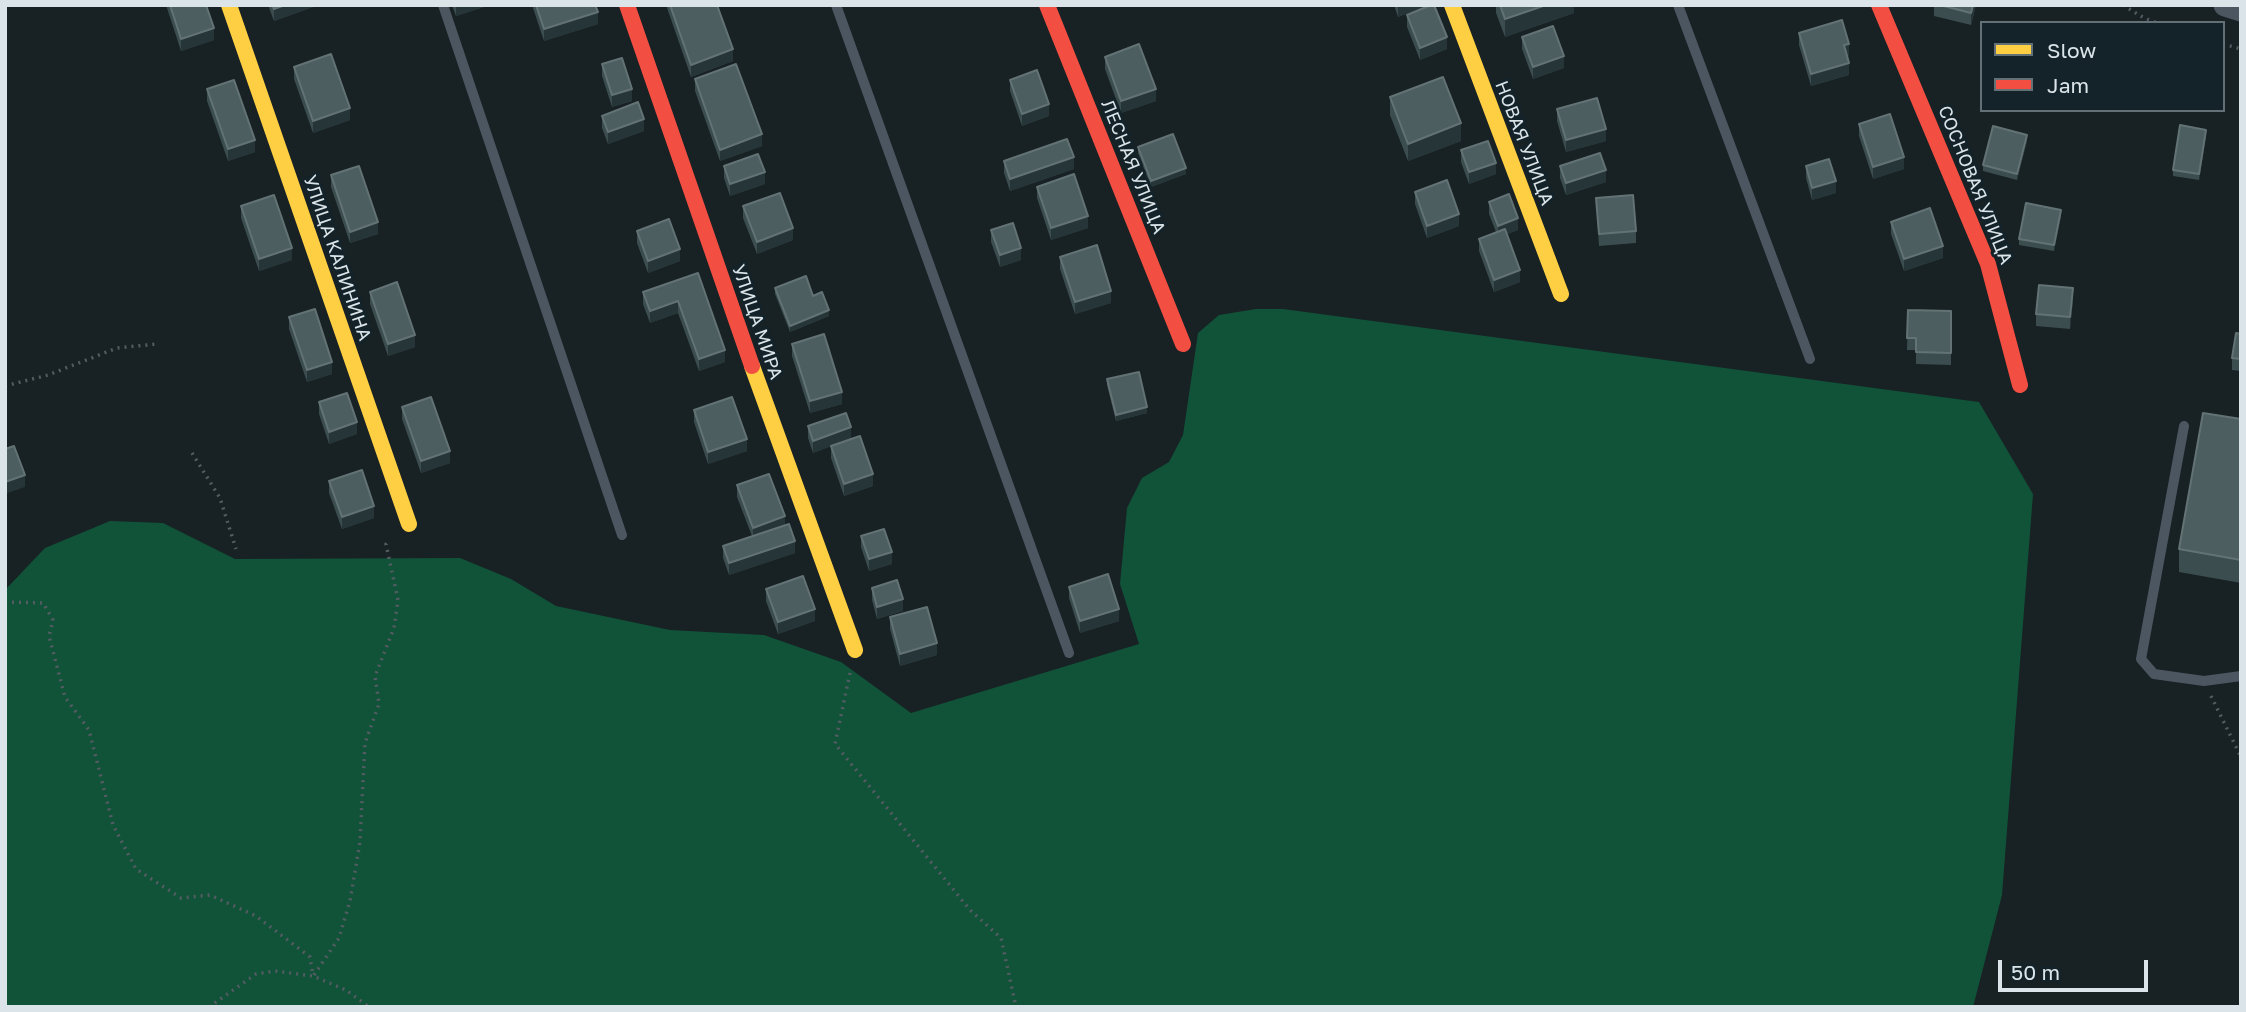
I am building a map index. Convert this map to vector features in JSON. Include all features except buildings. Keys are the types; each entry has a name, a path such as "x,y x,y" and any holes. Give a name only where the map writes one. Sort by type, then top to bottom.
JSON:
{"street":[{"name":"УЛИЦА КАЛИНИНА","path":"229,5 408,524"},
{"name":"УЛИЦА МИРА","path":"627,5 764,401 855,650"},
{"name":"ЛЕСНАЯ УЛИЦА","path":"1047,5 1183,344"},
{"name":"НОВАЯ УЛИЦА","path":"1452,5 1561,294"},
{"name":"СОСНОВАЯ УЛИЦА","path":"1879,5 1988,264 2020,385"},
{"path":"2225,5 2241,10"}],"lane":[{"path":"443,5 622,535"},
{"path":"836,5 1069,653"},
{"path":"1678,5 1811,359"},
{"path":"2184,426 2141,659 2154,674 2204,681 2241,676"}],"path":[{"path":"2123,5 2152,21"},
{"path":"5,386 48,375 117,348 157,344"},
{"path":"192,453 220,498 236,549"},
{"path":"313,976 339,938 350,901 360,842 365,743 379,704 375,676 394,628 398,600 386,544 408,524"},
{"path":"5,602 43,603 52,620 49,636 65,697 89,730 113,825 136,869 181,898 210,895 256,916 310,957 313,976"},
{"path":"855,650 835,744 970,909 1001,938 1016,1007"},
{"path":"2204,681 2241,757"},
{"path":"208,1007 256,974 275,971 313,976 346,990 369,1007"}],"green space":[{"path":"1256,309 1283,309 1979,402 2033,494 2002,895 1973,1007 5,1007 5,590 45,548 110,521 163,523 235,559 460,558 511,579 556,606 670,630 764,635 841,662 911,713 1139,644 1120,584 1127,508 1142,478 1169,462 1183,435 1198,333 1219,315"}],"traffic: slow":[{"path":"229,5 409,524"},
{"path":"1452,5 1561,294"},
{"path":"752,366 855,650"}],"traffic: jam":[{"path":"627,5 752,366"},
{"path":"1047,5 1183,344"},
{"path":"1879,5 1988,264 2020,385"}]}
